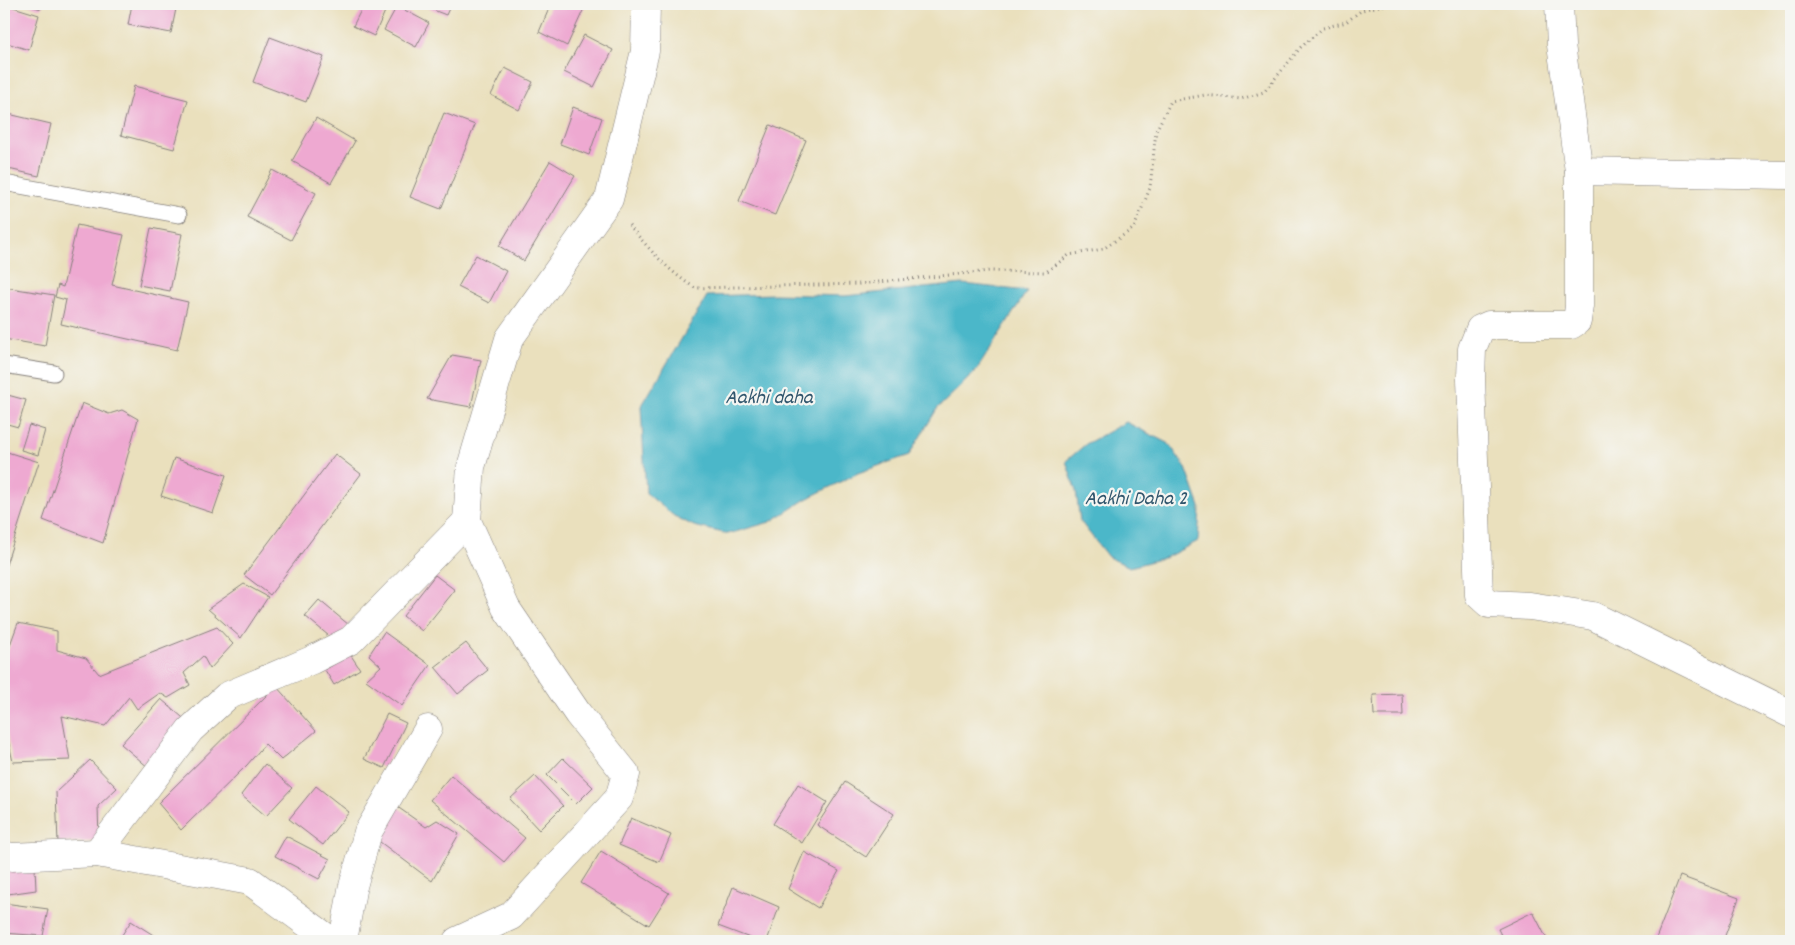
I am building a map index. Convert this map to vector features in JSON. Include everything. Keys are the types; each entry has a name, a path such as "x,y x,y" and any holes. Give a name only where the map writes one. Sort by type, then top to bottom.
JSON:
{"street":[{"path":"456,941 511,916 619,798 626,774 578,714 506,608 467,522 471,467 509,339 608,199 645,51 646,4"},
{"path":"1559,4 1560,45 1579,171 1579,306 1577,321 1571,325 1488,325 1480,329 1472,349 1471,379 1479,595 1489,604 1530,606 1593,616 1791,714"},
{"path":"1579,171 1791,175"},
{"path":"97,853 190,730 227,696 312,660 351,640 467,522"},
{"path":"343,941 352,890 368,832 428,729"},
{"path":"4,855 12,857 97,853 250,881 331,941"}],"lane":[{"path":"4,183 179,215"},
{"path":"4,365 54,373"}],"path":[{"path":"608,199 649,250 676,275 695,288 859,284 990,272 1046,272 1069,255 1103,249 1134,228 1150,188 1156,131 1171,101 1206,95 1241,99 1264,92 1301,47 1322,28 1346,22 1362,10 1388,4"}],"water":[{"name":"Aakhi daha","path":"963,284 1027,291 976,371 937,409 909,455 858,473 806,499 770,522 728,534 694,526 674,516 646,493 641,407 707,296 775,294 845,296"},
{"name":"Aakhi Daha 2","path":"1126,422 1169,444 1186,468 1200,507 1198,541 1167,557 1130,567 1108,557 1080,521 1076,491 1066,461 1086,444"}],"building":[{"path":"25,4 43,4 41,9"},
{"path":"132,4 177,4 171,33 128,25"},
{"path":"364,4 380,4 387,7 374,36 353,26"},
{"path":"418,4 451,4 446,15"},
{"path":"551,4 586,4 567,46 539,32"},
{"path":"7,5 39,15 29,50 4,42 4,17"},
{"path":"397,6 429,23 416,47 384,30"},
{"path":"584,35 613,50 594,87 564,72"},
{"path":"270,37 324,57 306,102 253,82"},
{"path":"505,68 533,82 519,110 491,95"},
{"path":"134,86 188,100 174,149 121,135"},
{"path":"573,107 602,118 589,155 560,144"},
{"path":"4,113 51,124 39,176 4,168"},
{"path":"444,113 475,125 441,209 410,197"},
{"path":"316,118 355,141 331,183 292,161"},
{"path":"770,125 806,140 775,215 739,201"},
{"path":"550,161 575,176 524,261 499,246"},
{"path":"272,170 316,193 291,240 247,217"},
{"path":"77,225 124,235 112,285 188,302 177,350 61,324 66,300 55,297 58,285 63,287"},
{"path":"151,228 182,234 170,291 139,285"},
{"path":"476,255 506,271 489,303 458,287"},
{"path":"4,287 54,295 45,346 4,339"},
{"path":"452,355 481,360 471,407 427,399"},
{"path":"4,394 26,400 18,427 4,423"},
{"path":"82,403 109,414 122,410 138,419 103,543 43,520"},
{"path":"29,425 45,430 38,455 21,450"},
{"path":"4,451 39,462 4,571"},
{"path":"335,454 361,474 270,595 244,575"},
{"path":"174,458 226,475 213,513 161,496"},
{"path":"435,575 455,590 422,631 403,616"},
{"path":"244,584 268,597 241,638 208,609"},
{"path":"319,600 349,625 335,641 305,616"},
{"path":"18,623 57,631 57,650 86,658 99,674 217,627 233,644 210,669 203,656 184,673 190,685 168,698 160,693 137,709 129,697 105,726 62,716 70,760 13,762 4,721 4,652 7,653"},
{"path":"384,632 430,665 402,706 366,680 381,666 369,655"},
{"path":"466,643 488,670 458,694 435,667"},
{"path":"350,654 360,669 334,685 325,670"},
{"path":"276,686 316,731 281,760 265,744 247,765 181,830 158,803"},
{"path":"1402,694 1403,715 1374,715 1373,695"},
{"path":"161,699 189,723 149,768 121,744"},
{"path":"387,714 406,723 384,768 364,759"},
{"path":"563,758 593,787 576,804 547,775"},
{"path":"90,760 117,788 98,806 99,841 58,843 56,792"},
{"path":"265,764 292,788 266,816 241,795"},
{"path":"451,775 525,838 504,862 430,800"},
{"path":"535,776 563,806 539,830 510,799"},
{"path":"845,782 894,814 866,857 817,825"},
{"path":"798,784 827,802 802,843 773,824"},
{"path":"316,786 349,812 323,845 289,819"},
{"path":"396,806 426,827 437,820 459,834 432,881 376,839"},
{"path":"631,818 671,835 659,862 619,845"},
{"path":"286,836 330,859 319,879 275,856"},
{"path":"601,851 669,893 649,925 581,883"},
{"path":"804,852 839,871 818,908 788,889"},
{"path":"4,864 35,867 36,890 8,894 4,883"},
{"path":"1680,876 1739,898 1723,941 1655,941"},
{"path":"733,887 779,907 767,941 758,941 718,926"},
{"path":"4,889 8,894 4,898"},
{"path":"4,903 48,909 43,936 4,933"},
{"path":"1533,912 1548,941 1504,941 1498,929"},
{"path":"131,921 163,941 118,941"}]}
